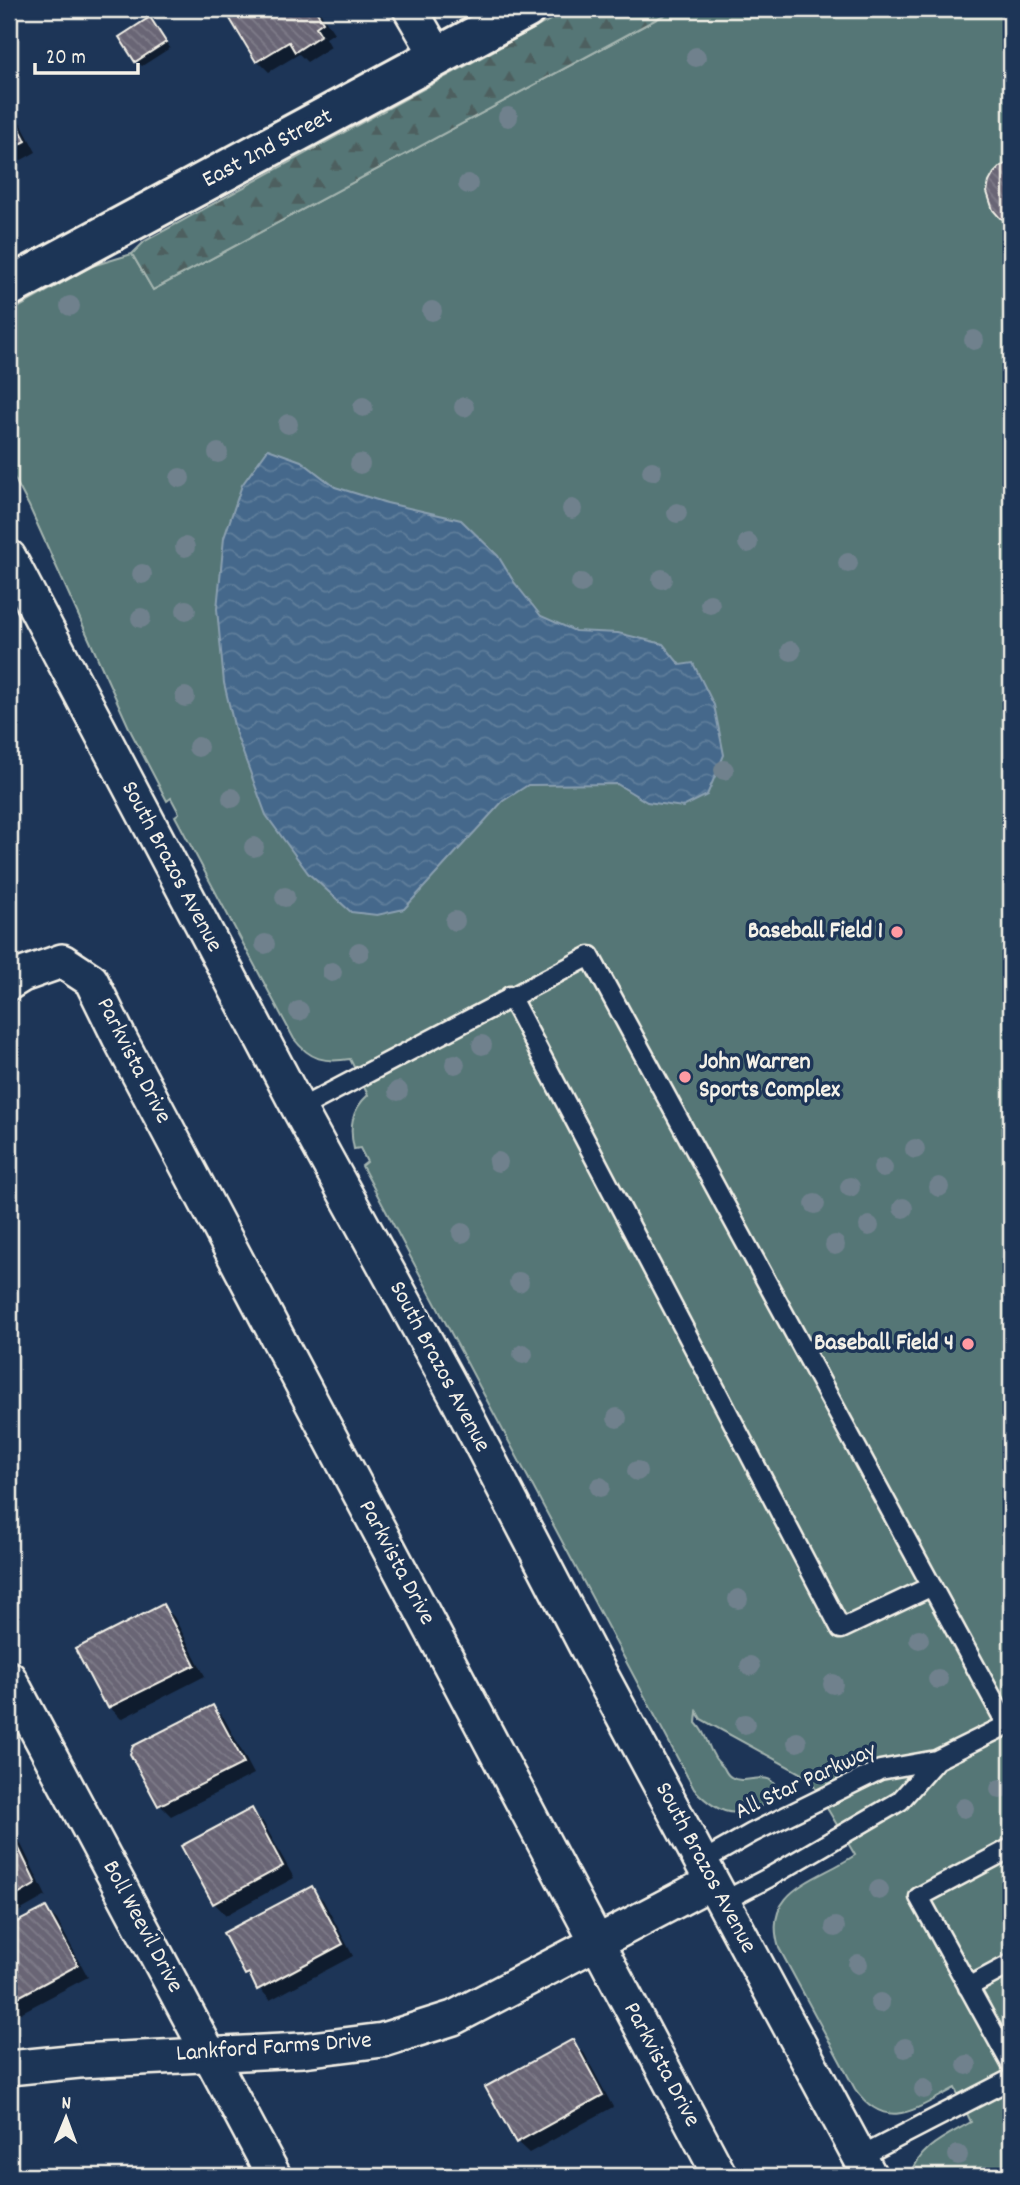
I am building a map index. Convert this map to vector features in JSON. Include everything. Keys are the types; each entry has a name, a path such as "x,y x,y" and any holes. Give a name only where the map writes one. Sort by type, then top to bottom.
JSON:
{"main road":[{"name":"East 2nd Street","path":"9,287 526,9"}],"street":[{"path":"410,9 438,57"},
{"name":"South Brazos Avenue","path":"9,557 299,1109 456,1396 865,2167"},
{"name":"Parkvista Drive","path":"9,983 22,975 62,961 91,980 720,2176"},
{"name":"Boll Weevil Drive","path":"9,1678 274,2176"},
{"name":"Lankford Farms Drive","path":"9,2068 79,2061 303,2050 383,2040 453,2018 712,1882"}],"lane":[{"path":"299,1109 590,956 1009,1724"},
{"path":"510,996 841,1629 932,1586"},
{"name":"All Star Parkway","path":"712,1882 752,1832 880,1770 936,1760 1009,1724"},
{"name":"All Star Parkway","path":"712,1882 768,1878 900,1801 936,1760"},
{"path":"1011,1848 919,1897 1011,2064"},
{"path":"968,1987 1011,1964"},
{"path":"865,2167 1011,2079"}],"green space":[{"path":"570,9 675,9 153,290 132,254 145,241"},
{"name":"John Warren Sports Complex","path":"675,9 1011,9 1011,2176 911,2176 920,2157 927,2150 971,2122 955,2088 915,2109 891,2114 879,2111 867,2103 855,2089 779,1948 776,1928 778,1912 796,1889 855,1855 809,1778 701,1719 697,1712 696,1723 715,1758 728,1774 737,1780 766,1778 776,1787 778,1798 754,1809 734,1813 715,1807 694,1789 362,1166 367,1162 360,1148 354,1149 352,1127 358,1107 368,1095 350,1059 333,1061 312,1056 294,1039 175,816 179,813 171,798 167,801 131,732 29,506 9,468 9,313 92,266 132,254 153,290"}],"water":[{"path":"268,449 301,461 335,487 387,503 461,520 498,556 514,582 541,616 575,631 618,633 663,644 680,665 693,663 714,705 724,755 707,795 683,807 647,802 617,784 528,785 503,801 404,909 377,915 351,912 308,873 266,815 236,734 224,683 217,609 224,538 242,485"}],"building":[{"path":"241,9 315,9 323,22 316,27 321,35 295,52 289,42 256,62 230,19 243,12"},
{"path":"150,17 166,42 135,62 119,37"},
{"path":"9,108 26,141 9,150"},
{"path":"1011,162 1011,222 1000,218 993,210 987,192 994,173"},
{"path":"163,1604 195,1665 108,1708 75,1649"},
{"path":"213,1705 244,1763 158,1806 130,1754 133,1746"},
{"path":"252,1808 283,1866 213,1904 181,1846"},
{"path":"9,1828 36,1884 9,1900"},
{"path":"312,1886 343,1944 257,1990 249,1973 245,1975 223,1933"},
{"path":"46,1907 78,1965 9,2002 9,1926"},
{"path":"573,2039 603,2095 516,2143 485,2087"}],"place":[{"name":"Baseball Field 1","path":"897,932"},
{"name":"John Warren Sports Complex","path":"685,1077"},
{"name":"Baseball Field 4","path":"968,1344"}]}
